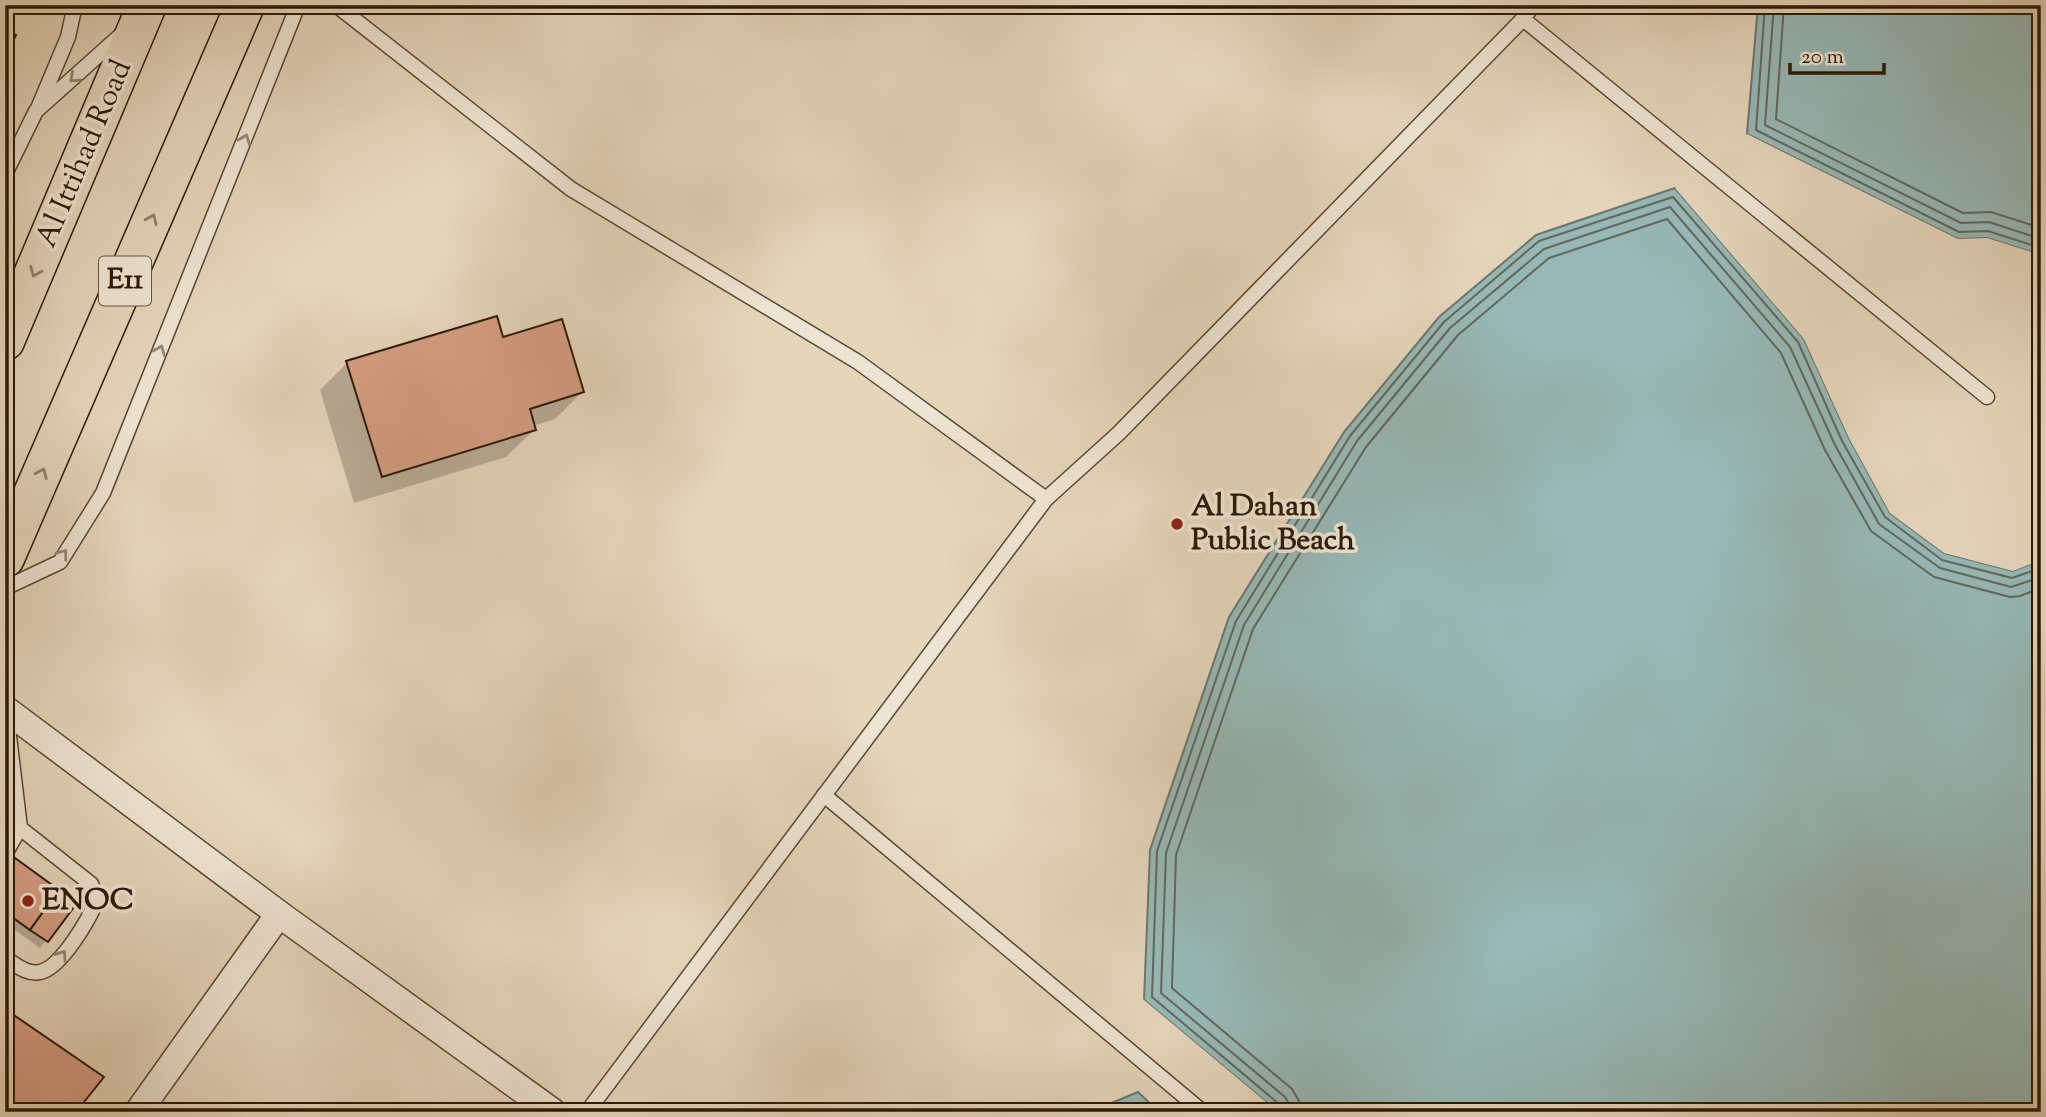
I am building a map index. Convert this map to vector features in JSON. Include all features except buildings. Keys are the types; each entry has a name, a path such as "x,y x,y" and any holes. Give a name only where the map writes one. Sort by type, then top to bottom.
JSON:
{"main road":[{"name":"E11","path":"5,558 245,5"},
{"name":"Al Ittihad Road","path":"5,341 145,10"}],"street":[{"path":"6,710 279,915 553,1112"},
{"path":"138,1112 279,915"}],"lane":[{"path":"5,174 68,37 75,5"},
{"path":"5,588 60,562 103,493 298,5"},
{"path":"336,5 571,188 858,362 1046,499"},
{"path":"587,1112 1046,499 1119,433 1534,5"},
{"path":"36,111 145,10"},
{"path":"1523,19 1987,397"},
{"path":"5,854 20,828 6,710"},
{"path":"824,795 1203,1112"},
{"path":"5,958 25,971 39,972 54,967 92,913 97,899 91,884 20,828"}],"water":[{"path":"1758,5 2041,5 2041,255 1987,238 1958,239 1747,134"},
{"path":"1675,188 1804,339 1849,438 1890,513 1944,553 2013,571 2041,560 2041,1112 1278,1112 1144,1000 1150,850 1229,617 1344,432 1439,317 1536,235"},
{"path":"1138,1092 1159,1112 1090,1112"}],"pier":[{"path":"1747,134 1958,239 1987,238 2041,255 2041,259 1986,241 1957,243 1746,137"},
{"path":"1677,185 1807,337 1852,436 1892,510 1946,550 2013,567 2040,557 2041,560 2013,571 1944,553 1890,513 1849,438 1804,339 1675,188"},
{"path":"1141,997 1278,1112 1272,1112 1142,1003"}],"place":[{"name":"Al Dahan Public Beach","path":"1177,524"},
{"name":"ENOC","path":"28,901"}]}
